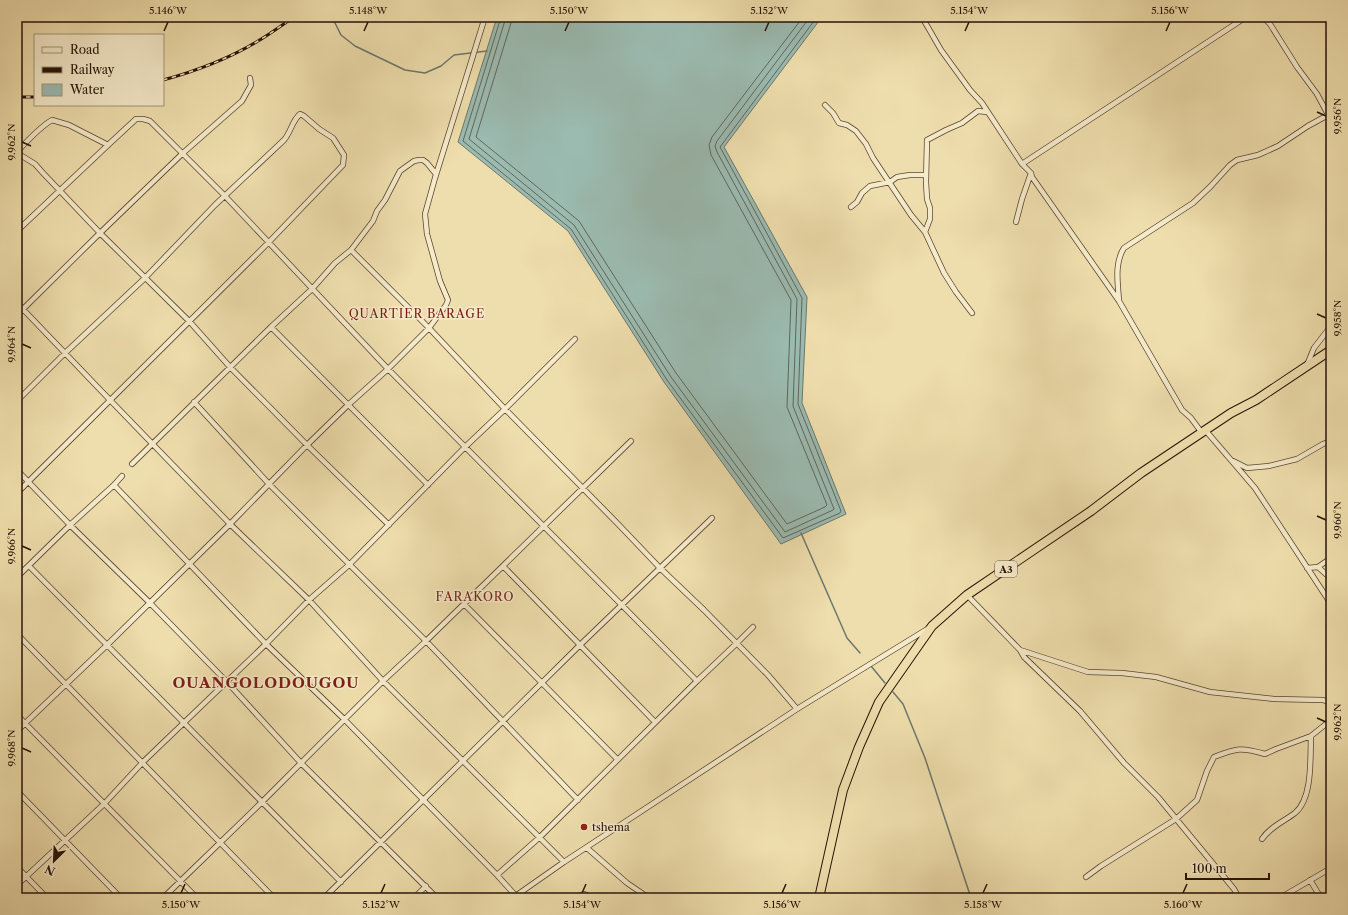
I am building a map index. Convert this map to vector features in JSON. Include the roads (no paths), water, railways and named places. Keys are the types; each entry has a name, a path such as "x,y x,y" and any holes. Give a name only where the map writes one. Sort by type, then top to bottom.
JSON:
{"highway":[{"name":"A3","path":"819,898 843,790 859,747 879,702 932,626 967,595 1091,511 1141,473 1231,413 1256,400 1331,350"}],"street":[{"path":"17,731 190,564 307,445 388,369 429,328 446,306 448,300 440,281 427,234 426,214 436,174 485,17"},
{"path":"922,17 941,50 970,90 982,103 1022,164 1031,174 1119,301 1182,410 1231,460 1255,488 1331,604"},
{"path":"1022,164 1246,17"},
{"path":"1262,17 1270,24 1297,67 1317,94 1329,113 1331,120"},
{"path":"17,315 183,154 242,101 251,85 250,78"},
{"path":"825,105 833,113 838,123 847,125 856,131 866,144 873,158 925,232 944,273 972,313"},
{"path":"925,232 930,219 926,175 927,140 962,123 978,111 987,112"},
{"path":"1119,301 1118,273 1120,254 1124,248 1193,203 1210,187 1230,164 1237,160 1278,146 1329,113"},
{"path":"17,402 64,354 145,278 225,196 284,140 296,117 300,114 304,116 319,129 333,138 344,155 343,165 190,322 17,493"},
{"path":"17,231 136,119 150,121 225,196 464,448 544,526 697,681"},
{"path":"108,145 69,125 52,120 28,140 17,152 35,164 100,233 190,322 230,367 389,525"},
{"path":"132,464 271,327 312,289 335,263 351,250 373,221 377,211 385,200 400,171 414,161 423,160 436,174"},
{"path":"1016,222 1031,174"},
{"path":"851,207 857,202 862,193 870,186 890,182 896,178 910,175 926,175"},
{"path":"351,250 429,328 505,409 660,568 737,643 768,675 796,709"},
{"path":"17,303 64,354 230,524 308,600 383,681 462,762 564,862"},
{"path":"1307,367 1314,348 1331,326"},
{"path":"271,327 428,485"},
{"path":"17,885 104,804 143,762 266,644 308,600 350,564 464,448 575,339"},
{"path":"194,402 269,484 426,641 578,800"},
{"path":"163,898 383,681 631,441"},
{"path":"1231,460 1247,468 1269,466 1297,459 1331,441"},
{"path":"17,470 70,525 150,603 301,763 437,898"},
{"path":"17,577 122,476"},
{"path":"114,485 266,644 344,720 497,875 514,897 564,862 796,709 932,626"},
{"path":"324,898 580,645 712,518"},
{"path":"1307,568 1318,567 1331,558"},
{"path":"29,566 341,882"},
{"path":"503,566 655,722"},
{"path":"1318,567 1327,575 1331,576"},
{"path":"967,595 1020,650 1024,657 1080,711 1124,763 1158,796 1240,898"},
{"path":"464,604 541,684 617,759"},
{"path":"497,875 540,837 617,759 752,627"},
{"path":"17,634 274,898"},
{"path":"1020,650 1088,672 1122,673 1156,677 1210,692 1274,699 1324,700 1331,703"},
{"path":"17,715 197,898"},
{"path":"1086,877 1176,819 1197,800 1207,771 1214,757 1232,750 1248,749 1265,754 1311,736 1331,720"},
{"path":"1262,840 1268,831 1297,811 1308,793 1311,736"},
{"path":"17,791 121,898"},
{"path":"587,848 627,883 648,898"},
{"path":"17,867 47,898"},
{"path":"1280,898 1331,868"},
{"path":"1310,880 1321,898"},
{"path":"414,898 426,886"},
{"path":"572,898 584,894 593,898"}],"water":[{"path":"497,17 822,17 724,147 807,297 802,403 846,514 781,544 664,382 568,231 458,142"}],"waterway":[{"path":"332,17 341,35 355,46 405,70 425,73 441,66 454,55 487,51"},
{"path":"801,533 847,638 860,653"},
{"path":"871,666 885,683"},
{"path":"893,692 903,704 925,758 971,898"}],"railway":[{"path":"164,80 188,73 223,59 247,47 294,17"},
{"path":"17,97 34,97"}],"place":[{"name":"tshema","path":"584,827"}],"district":[{"name":"QUARTIER BARAGE","path":"417,314"},
{"name":"FARAKORO","path":"475,597"},
{"name":"OUANGOLODOUGOU","path":"266,683"}]}
